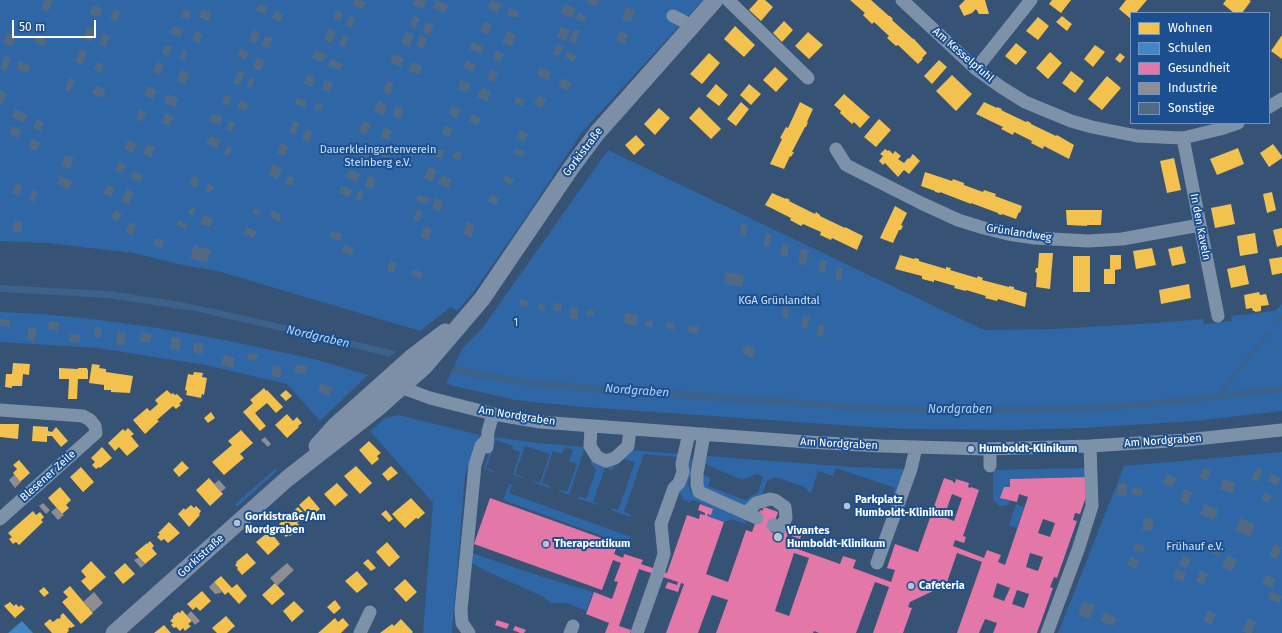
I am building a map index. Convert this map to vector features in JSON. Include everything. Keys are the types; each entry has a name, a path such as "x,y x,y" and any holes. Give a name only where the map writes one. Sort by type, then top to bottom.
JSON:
{"main road":[{"name":"Gorkistraße","path":"393,385 398,370 433,348 467,316 482,299 597,132 715,0"},
{"name":"Gorkistraße","path":"114,633 288,478 336,425 393,385 417,374 424,367 433,348"}],"street":[{"path":"728,0 808,78"},
{"name":"Am Kesselpfuhl","path":"902,0 976,69 1001,88 1025,102 1071,122 1137,136 1183,138 1202,135 1235,124"},
{"path":"976,69 1031,0"},
{"path":"673,16 683,21 690,27"},
{"path":"1270,106 1282,98"},
{"name":"In den Kaveln","path":"1183,138 1218,316"},
{"name":"Grünlandweg","path":"836,149 846,165 921,203 958,220 1008,234 1035,238 1088,241 1122,239 1200,225"},
{"name":"Am Nordgraben","path":"393,385 430,398 493,414 540,422 807,442 990,449 1090,446 1186,440 1282,430"},
{"name":"Blesener Zeile","path":"0,410 83,416 90,420 95,426 96,433 0,519"},
{"path":"469,633 462,623 461,610 474,474 475,465 481,446 487,439 493,414"},
{"path":"591,426 590,446 597,457 606,461 615,458 628,446 630,429"},
{"path":"637,633 664,554 661,524 674,488 673,481 677,470 682,464 689,433"},
{"path":"704,434 697,474 697,485 699,492 752,516 756,503 770,499 775,500 785,507 786,518 781,527 773,525"},
{"path":"1047,633 1076,558 1092,506 1092,468 1090,446"},
{"path":"877,563 911,469 916,447"},
{"path":"990,449 990,466"},
{"path":"360,633 370,612"}],"green space":[{"name":"Dauerkleingartenverein Steinberg e.V.","path":"0,0 703,0 582,132 528,214 472,294 457,311 451,307 420,331 221,272 178,264 133,253 47,243 0,241"},
{"path":"608,150 984,330 1053,329 1203,319 1204,324 1232,321 1231,316 1275,311 1282,304 1282,411 1195,421 1083,428 1013,430 907,429 584,407 515,400 446,383 462,349 481,330"},
{"path":"0,312 42,314 158,328 225,340 318,360 368,375 320,421 287,384 205,365 97,348 0,342"},
{"path":"398,415 480,435 465,476 452,633 423,633 433,503 370,431 385,418"},
{"path":"495,437 538,443 585,447 569,495 559,491 559,489 567,492 577,464 569,461 573,450 565,447 562,454 553,451 542,483 550,486 549,488 533,482 532,480 540,483 550,454 525,446 515,474 523,477 522,478 513,475 520,452 513,449 513,446 496,440 486,468 494,471 485,469 484,468"},
{"path":"631,450 679,454 678,457 676,457 644,454 624,512 631,515 630,517 611,510 611,508 618,510 635,462 623,459"},
{"name":"Frühauf e.V.","path":"1282,452 1282,633 1058,633 1124,466"},
{"path":"707,456 851,467 905,469 895,497 892,497 895,488 836,468 833,476 818,471 811,493 808,492 805,487 775,477 767,481 762,495 744,506 704,489 702,474 711,478 708,486 745,500 758,492 763,477 757,474 742,480 705,464"},
{"path":"691,459 693,459 694,464 688,483 691,492 694,495 747,519 745,524 732,519 724,522 707,516 708,514 711,515 712,509 694,500 690,502 683,500 679,491"},
{"path":"591,460 595,464 602,466 615,465 612,470 605,468 593,502 600,504 598,505 579,499 578,496 586,499 596,470 591,463"},
{"path":"1088,468 1089,477 1010,479 1010,487 1004,487 1001,498 1011,501 1008,505 998,505 993,498 993,470"},
{"path":"275,469 277,471 237,507 235,504"},
{"path":"509,484 512,485 509,493 631,537 630,540 627,539 623,551 617,549 619,543 613,540 503,500"},
{"path":"1016,504 1024,507 1017,528 1009,525"},
{"path":"472,553 593,592 586,611 567,603 551,603 542,596 486,571 470,562"}],"water":[{"name":"Nordgraben","path":"0,285 110,291 181,302 494,374 541,381 875,405 941,407 1108,404 1178,398 1282,386 1282,392 1161,406 1110,410 971,414 879,412 585,392 513,384 452,373 350,347 199,312 108,298 0,292"}],"pier":[{"path":"399,350 456,363 450,374 388,358"}],"building: Wohnen":[{"path":"758,0 765,0 773,7 761,21 749,10"},
{"path":"850,0 871,0 890,16 893,19 892,20 913,38 927,53 922,58 923,59 918,64 898,45 896,46 887,38 889,36 874,22 872,24 863,15 865,13"},
{"path":"965,0 985,0 989,14 979,14 976,9 972,13 964,16 959,6"},
{"path":"1052,0 1071,0 1061,13 1049,4"},
{"path":"1126,0 1147,0 1137,12 1130,12 1130,18 1119,9"},
{"path":"1226,0 1251,1 1243,12 1233,12 1223,4"},
{"path":"1062,16 1072,24 1067,31 1056,22"},
{"path":"1038,17 1049,26 1038,40 1026,31"},
{"path":"784,21 793,30 782,42 773,33"},
{"path":"735,26 755,45 744,57 724,39"},
{"path":"808,32 823,45 809,59 795,46"},
{"path":"1282,35 1282,59 1271,51"},
{"path":"1016,43 1027,52 1016,65 1005,56"},
{"path":"1095,45 1105,52 1093,67 1084,59"},
{"path":"1050,52 1062,63 1048,79 1036,68"},
{"path":"709,53 720,63 702,84 690,74"},
{"path":"1120,53 1125,57 1120,63 1115,59"},
{"path":"939,60 947,67 932,84 924,76"},
{"path":"775,67 788,79 776,92 763,80"},
{"path":"1071,71 1084,81 1075,93 1062,83"},
{"path":"952,75 972,94 956,111 936,91"},
{"path":"1107,76 1121,88 1102,110 1088,99"},
{"path":"716,84 728,95 719,106 706,96"},
{"path":"749,84 761,94 751,105 740,95"},
{"path":"844,94 870,117 860,128 854,122 852,124 834,105"},
{"path":"741,102 749,109 736,126 727,119"},
{"path":"800,102 813,109 806,127 792,152 794,152 791,157 790,156 784,169 770,164 782,139 780,138 786,127 788,128"},
{"path":"984,102 1002,109 1001,110 1056,136 1057,135 1074,145 1069,159 1044,146 1043,149 1031,143 1032,141 1014,132 1013,135 1001,129 1003,127 976,114"},
{"path":"699,107 721,129 711,139 689,118"},
{"path":"659,108 670,118 655,135 644,124"},
{"path":"879,119 891,130 876,147 864,137"},
{"path":"636,135 645,145 634,155 625,145"},
{"path":"1273,144 1282,158 1269,167 1260,153"},
{"path":"1238,148 1244,164 1217,175 1210,159"},
{"path":"885,149 888,151 889,150 893,154 895,151 901,156 898,159 904,163 913,154 920,161 909,174 904,170 898,177 885,163 883,165 879,161 883,156 880,154"},
{"path":"1174,158 1181,190 1167,193 1160,161"},
{"path":"925,172 952,181 953,179 983,192 984,190 996,194 995,196 1022,206 1020,213 1019,212 1016,219 921,186"},
{"path":"1272,192 1276,210 1267,213 1263,194"},
{"path":"772,193 786,198 815,214 816,212 820,216 863,236 857,250 832,238 831,240 820,235 821,232 803,224 801,226 790,220 791,218 765,205"},
{"path":"1231,204 1235,224 1215,228 1211,208"},
{"path":"895,206 907,213 901,225 903,226 901,230 899,230 893,243 880,238"},
{"path":"1066,210 1102,210 1101,225 1067,225"},
{"path":"1282,228 1282,245 1277,247 1273,230"},
{"path":"1255,233 1258,253 1240,256 1237,236"},
{"path":"1182,246 1186,263 1172,266 1168,249"},
{"path":"1152,248 1156,265 1136,269 1133,251"},
{"path":"1039,253 1053,253 1050,289 1036,287 1037,273 1035,272 1036,268 1038,268"},
{"path":"900,255 919,259 919,261 946,269 946,267 951,268 950,270 977,278 978,276 983,278 982,280 1014,287 1014,289 1027,293 1025,307 998,299 997,301 985,298 986,296 954,288 955,286 934,280 934,282 922,279 922,276 895,269"},
{"path":"1110,255 1121,255 1121,269 1115,270 1115,284 1104,284 1104,269 1110,269"},
{"path":"1073,256 1090,256 1090,292 1073,292"},
{"path":"1282,257 1282,273 1272,275 1269,259"},
{"path":"1245,265 1249,284 1231,288 1227,269"},
{"path":"1189,284 1191,298 1161,304 1159,290"},
{"path":"1259,292 1260,295 1266,294 1269,305 1261,306 1261,311 1255,312 1252,308 1246,309 1244,295"},
{"path":"13,363 30,364 29,375 23,374 22,386 12,386 12,388 5,387 6,374 12,374"},
{"path":"92,364 100,365 99,368 106,369 106,372 133,376 130,393 111,392 111,390 104,390 104,385 89,383"},
{"path":"59,368 87,368 88,379 78,379 77,399 68,399 69,379 59,379"},
{"path":"194,372 203,373 202,377 207,378 204,395 202,394 201,398 186,395 187,391 185,390 188,374 193,375"},
{"path":"264,388 283,407 276,413 267,403 255,413 266,426 260,431 243,412 253,403 250,400"},
{"path":"167,390 171,394 177,394 183,400 179,404 181,405 176,409 173,406 157,420 159,421 145,434 133,420 147,408 150,411 158,404 155,400"},
{"path":"286,390 292,396 286,401 280,395"},
{"path":"211,412 215,418 208,423 204,418"},
{"path":"287,414 293,421 297,417 302,423 287,438 275,425"},
{"path":"0,424 19,424 18,439 0,437"},
{"path":"33,426 48,427 48,431 52,432 56,427 68,441 61,447 52,436 47,436 47,442 32,441"},
{"path":"128,428 134,434 131,436 139,446 127,456 119,447 115,451 108,443 123,429 125,431"},
{"path":"241,430 253,443 240,454 244,458 224,475 212,462 232,445 228,441"},
{"path":"369,441 381,453 377,456 379,459 372,465 359,450"},
{"path":"102,447 112,458 100,468 99,467 96,469 92,465 95,462 91,458"},
{"path":"19,460 30,473 20,482 13,473 17,469 13,465"},
{"path":"182,461 189,468 179,477 173,470"},
{"path":"356,466 372,483 360,494 344,476"},
{"path":"391,466 398,473 388,481 382,474"},
{"path":"81,467 94,482 83,492 70,477"},
{"path":"209,478 223,494 210,506 196,490"},
{"path":"337,483 348,495 335,506 324,494"},
{"path":"60,487 71,500 66,505 69,508 62,514 48,498"},
{"path":"309,496 320,509 310,517 299,505"},
{"path":"411,498 425,513 418,519 416,518 405,528 392,514"},
{"path":"191,505 194,508 196,506 201,511 199,514 200,515 189,527 178,514 184,508 185,510"},
{"path":"298,507 306,515 297,523 301,527 290,536 289,535 286,537 281,531 284,529 279,524"},
{"path":"386,510 393,519 389,522 381,514"},
{"path":"33,511 36,515 40,512 44,517 41,520 43,522 19,545 16,542 13,544 9,539 12,537 8,533"},
{"path":"169,522 180,533 168,543 164,539 161,541 157,537 160,534 158,533"},
{"path":"267,533 270,537 273,535 280,544 268,555 256,542"},
{"path":"150,541 154,546 152,548 157,554 145,564 135,553"},
{"path":"387,542 400,557 389,567 376,552"},
{"path":"247,553 256,563 242,575 235,565 237,563 236,562"},
{"path":"368,559 376,568 371,571 363,563"},
{"path":"91,561 106,577 90,591 81,581 86,577 81,571"},
{"path":"125,563 135,574 123,584 114,573"},
{"path":"357,571 368,584 357,593 345,581"},
{"path":"221,576 232,588 237,584 247,596 239,604 228,592 225,595 214,582"},
{"path":"405,579 417,592 406,602 394,589"},
{"path":"275,583 285,594 272,605 262,595"},
{"path":"70,586 93,613 81,624 62,602 68,597 63,592"},
{"path":"44,587 49,593 44,597 39,591"},
{"path":"202,591 211,601 200,611 196,607 193,610 187,604"},
{"path":"335,600 341,608 334,614 327,607"},
{"path":"294,601 304,611 292,622 283,611"},
{"path":"10,602 14,606 16,604 19,607 21,605 25,609 15,618 4,606"},
{"path":"182,610 192,621 188,624 191,626 185,631 183,628 180,631 176,627 174,628 171,625 173,623 170,621 173,616 178,612 180,613"},
{"path":"63,613 75,626 70,627 67,633 52,633 44,624 50,619 53,622 58,618 59,619"},
{"path":"226,616 235,626 227,633 217,633 212,628"},
{"path":"335,618 338,622 343,618 349,625 341,633 318,633"},
{"path":"401,619 413,632 412,633 380,633 392,624 394,626"},
{"path":"164,625 171,633 154,633"}],"building: Schulen":[{"path":"22,621 33,633 8,633"}],"building: Gesundheit":[{"path":"1089,477 1089,486 1085,486 1085,494 1087,494 1080,514 1075,513 1073,520 1077,521 1057,578 1054,577 1050,587 1053,588 1037,633 993,633 997,623 985,619 979,633 957,633 982,562 957,553 945,588 935,585 933,591 910,602 908,607 912,608 903,633 873,633 889,587 875,582 856,633 819,633 814,631 813,633 716,633 728,600 712,595 698,633 666,633 684,584 681,583 678,592 665,588 668,582 677,585 678,582 639,569 619,626 631,630 630,633 605,633 609,623 586,614 594,592 612,599 618,582 614,581 621,563 613,560 602,590 474,544 490,498 618,544 614,554 623,558 624,554 643,560 641,564 667,573 687,515 699,519 700,514 705,515 705,513 698,510 700,504 713,509 711,515 708,514 707,516 724,522 706,574 728,582 746,530 752,532 760,510 762,511 764,507 778,512 771,532 783,536 786,527 802,533 800,539 788,535 786,538 795,541 792,547 840,564 843,556 856,560 853,568 891,582 895,570 887,568 895,544 918,552 944,478 955,483 956,479 969,483 968,487 979,490 963,536 966,537 964,543 955,540 953,546 984,558 987,550 1001,555 998,562 1005,565 1028,497 1019,494 1017,502 1000,498 1004,487 1010,487 1010,479","holes":["952,494 962,498 954,521 944,517","1043,519 1055,523 1050,537 1038,533","794,553 809,558 789,616 775,611","1030,553 1043,557 1038,571 1026,567","997,583 1010,588 1004,601 993,597","1017,590 1029,594 1024,608 1012,604"]},
{"path":"497,620 509,624 507,629 495,625"},
{"path":"515,626 526,630 524,633 520,633 513,630"}],"building: Industrie":[{"path":"265,437 271,444 268,447 261,440"},
{"path":"14,475 21,482 15,488 9,480"},
{"path":"219,480 226,488 221,492 214,484"},
{"path":"43,503 50,510 46,514 39,506"},
{"path":"56,508 64,515 58,520 51,512"},
{"path":"139,557 145,564 141,568 134,560"},
{"path":"287,563 294,570 277,586 270,578"},
{"path":"214,582 222,592 215,594 209,587"},
{"path":"94,592 103,603 93,612 83,602"},
{"path":"191,611 200,621 195,625 187,615"}],"building: Sonstige":[{"path":"45,0 53,0 48,12 41,9"},
{"path":"354,0 366,2 363,9 352,5"},
{"path":"414,0 426,0 423,9 413,5"},
{"path":"436,0 448,5 445,13 433,8"},
{"path":"491,0 502,4 498,13 487,8"},
{"path":"588,0 599,0 596,7 587,3"},
{"path":"259,4 267,7 265,14 256,11"},
{"path":"565,4 576,9 572,18 560,13"},
{"path":"93,5 103,9 99,17 90,14"},
{"path":"626,7 635,10 631,22 622,19"},
{"path":"509,8 519,11 517,18 507,15"},
{"path":"114,9 121,11 117,21 110,18"},
{"path":"184,9 191,11 188,20 181,17"},
{"path":"202,9 212,13 209,21 199,17"},
{"path":"336,10 343,13 340,21 333,19"},
{"path":"275,11 283,15 280,22 272,18"},
{"path":"579,13 586,16 584,22 576,19"},
{"path":"350,16 355,18 352,28 346,26"},
{"path":"414,16 420,18 415,29 410,26"},
{"path":"485,21 492,25 488,34 480,31"},
{"path":"426,22 434,25 430,35 423,32"},
{"path":"173,26 183,30 180,37 170,33"},
{"path":"87,27 95,30 91,42 83,38"},
{"path":"561,27 570,30 566,41 557,37"},
{"path":"329,28 336,31 332,43 324,40"},
{"path":"574,29 580,31 575,44 569,41"},
{"path":"253,30 260,33 256,43 249,41"},
{"path":"196,31 202,34 199,43 192,40"},
{"path":"507,31 516,35 511,47 502,42"},
{"path":"620,31 628,34 625,44 616,41"},
{"path":"406,32 414,35 410,47 401,43"},
{"path":"7,33 16,36 12,47 3,43"},
{"path":"103,33 110,36 106,47 99,44"},
{"path":"36,35 47,40 44,47 34,42"},
{"path":"343,35 349,37 345,47 339,45"},
{"path":"420,35 427,38 423,49 416,46"},
{"path":"265,36 273,38 269,48 261,46"},
{"path":"472,42 484,46 482,53 469,49"},
{"path":"557,44 563,47 559,56 553,54"},
{"path":"165,45 172,47 168,56 162,53"},
{"path":"241,48 249,52 246,60 237,56"},
{"path":"80,49 87,52 82,65 75,62"},
{"path":"183,50 187,51 184,61 179,59"},
{"path":"315,50 326,54 323,62 312,58"},
{"path":"496,51 504,54 500,62 492,58"},
{"path":"568,51 576,56 574,62 564,58"},
{"path":"394,54 404,58 401,67 390,62"},
{"path":"5,56 11,58 6,71 0,69"},
{"path":"257,57 265,60 260,71 253,68"},
{"path":"331,59 343,64 340,70 328,66"},
{"path":"467,60 476,65 473,72 463,68"},
{"path":"19,61 31,66 28,73 16,69"},
{"path":"97,62 104,65 101,73 94,70"},
{"path":"157,62 164,65 160,75 153,72"},
{"path":"412,62 422,66 419,74 408,71"},
{"path":"540,67 551,72 548,80 537,75"},
{"path":"491,69 498,72 494,82 487,79"},
{"path":"181,70 189,73 185,84 177,80"},
{"path":"239,70 245,73 239,85 233,83"},
{"path":"307,75 315,78 312,87 304,84"},
{"path":"70,77 75,80 70,92 65,90"},
{"path":"250,77 255,79 251,88 247,86"},
{"path":"562,78 572,83 568,91 558,86"},
{"path":"325,80 333,84 330,92 322,89"},
{"path":"461,80 470,84 467,92 458,89"},
{"path":"387,81 394,84 390,95 383,92"},
{"path":"96,86 106,90 102,98 92,94"},
{"path":"148,86 157,90 153,99 144,95"},
{"path":"482,87 491,92 487,101 477,97"},
{"path":"0,90 7,94 2,104 0,103"},
{"path":"167,94 178,98 175,107 164,103"},
{"path":"225,95 232,97 228,106 222,103"},
{"path":"538,95 546,99 542,108 534,105"},
{"path":"297,97 307,101 305,107 295,104"},
{"path":"517,97 525,100 523,106 514,103"},
{"path":"240,100 249,104 246,111 237,108"},
{"path":"378,101 387,105 384,115 374,111"},
{"path":"316,103 323,105 321,111 314,109"},
{"path":"396,106 404,109 400,119 393,116"},
{"path":"452,106 461,110 457,118 449,114"},
{"path":"15,109 27,115 24,123 12,117"},
{"path":"139,109 146,112 142,122 136,119"},
{"path":"166,113 174,117 170,126 162,123"},
{"path":"212,113 222,117 220,125 209,121"},
{"path":"472,114 481,118 477,125 469,121"},
{"path":"37,119 44,122 41,131 33,128"},
{"path":"229,121 235,123 232,131 226,129"},
{"path":"293,121 299,123 295,135 289,132"},
{"path":"363,121 371,124 366,135 359,132"},
{"path":"445,125 453,129 449,137 442,134"},
{"path":"12,126 21,130 18,138 9,134"},
{"path":"384,127 392,131 389,140 381,137"},
{"path":"306,129 313,131 309,142 302,139"},
{"path":"520,130 528,134 524,142 516,138"},
{"path":"210,136 221,140 217,148 206,143"},
{"path":"32,139 40,143 36,151 28,147"},
{"path":"128,140 137,144 133,153 124,149"},
{"path":"281,143 289,146 285,156 277,153"},
{"path":"147,144 155,147 151,157 143,154"},
{"path":"228,146 232,149 228,156 224,153"},
{"path":"364,147 371,150 367,159 360,156"},
{"path":"516,148 525,152 523,157 514,154"},
{"path":"379,149 389,153 387,158 377,154"},
{"path":"437,149 445,151 442,159 434,156"},
{"path":"455,151 462,153 459,160 452,158"},
{"path":"65,155 74,158 70,169 61,166"},
{"path":"119,162 126,165 122,174 115,171"},
{"path":"273,164 282,168 278,179 269,175"},
{"path":"429,167 437,170 432,182 424,178"},
{"path":"349,170 360,174 357,182 346,178"},
{"path":"133,171 142,175 140,182 131,178"},
{"path":"442,175 452,180 448,188 438,183"},
{"path":"505,175 514,179 511,185 503,181"},
{"path":"60,176 72,181 69,189 57,184"},
{"path":"193,176 200,180 196,188 189,184"},
{"path":"288,176 295,178 292,186 285,183"},
{"path":"368,176 376,179 373,189 365,186"},
{"path":"16,183 23,186 19,196 12,193"},
{"path":"208,183 214,186 211,193 205,191"},
{"path":"108,185 115,188 111,197 103,193"},
{"path":"341,186 352,190 349,197 339,193"},
{"path":"127,189 134,193 129,204 121,201"},
{"path":"33,190 38,192 34,202 29,200"},
{"path":"359,190 364,192 361,201 355,199"},
{"path":"418,195 429,198 428,204 416,201"},
{"path":"491,195 499,199 496,205 488,201"},
{"path":"435,198 443,201 440,211 432,208"},
{"path":"191,207 196,208 193,216 188,214"},
{"path":"254,208 261,211 259,216 252,213"},
{"path":"115,210 122,214 118,221 111,218"},
{"path":"417,210 422,212 419,222 413,220"},
{"path":"272,211 282,215 279,222 270,217"},
{"path":"203,215 213,219 210,227 200,224"},
{"path":"178,220 188,224 186,229 176,225"},
{"path":"13,221 22,221 22,232 13,233"},
{"path":"130,222 137,225 132,235 125,232"},
{"path":"467,222 475,225 471,237 463,234"},
{"path":"741,224 747,225 746,235 740,235"},
{"path":"425,226 432,229 428,240 420,236"},
{"path":"246,227 257,231 254,238 243,234"},
{"path":"331,231 342,234 340,241 329,237"},
{"path":"765,233 771,234 770,246 764,246"},
{"path":"155,238 164,240 162,248 153,245"},
{"path":"782,244 789,245 787,257 780,255"},
{"path":"194,245 211,250 207,263 190,258"},
{"path":"344,245 354,249 352,255 341,252"},
{"path":"801,248 809,250 806,265 798,264"},
{"path":"820,260 827,261 825,273 818,272"},
{"path":"390,261 397,263 394,273 387,271"},
{"path":"837,267 843,268 841,280 835,279"},
{"path":"413,269 423,273 421,279 411,276"},
{"path":"726,272 744,275 742,287 724,283"},
{"path":"520,299 528,301 527,307 519,306"},
{"path":"765,299 776,301 775,306 764,305"},
{"path":"554,303 562,304 561,311 552,310"},
{"path":"539,304 546,305 544,311 537,309"},
{"path":"571,307 579,309 577,320 569,318"},
{"path":"783,307 789,307 788,318 782,317"},
{"path":"587,310 595,311 594,316 586,315"},
{"path":"625,312 638,315 636,326 623,323"},
{"path":"803,316 810,317 807,329 801,328"},
{"path":"0,319 10,320 10,327 0,326"},
{"path":"646,320 653,321 652,328 645,326"},
{"path":"49,321 60,323 58,331 48,329"},
{"path":"667,322 675,324 674,330 666,328"},
{"path":"689,325 699,327 698,334 688,332"},
{"path":"819,325 825,326 823,337 816,336"},
{"path":"29,327 37,328 35,341 27,340"},
{"path":"95,327 102,327 101,338 94,337"},
{"path":"117,332 126,333 124,346 116,344"},
{"path":"141,332 152,334 150,343 139,341"},
{"path":"70,334 80,335 80,343 69,342"},
{"path":"172,337 181,339 179,351 170,349"},
{"path":"195,342 204,344 202,354 193,352"},
{"path":"746,344 756,350 752,358 742,352"},
{"path":"249,352 258,354 256,361 247,359"},
{"path":"224,355 235,358 233,368 221,365"},
{"path":"296,364 307,366 306,374 294,372"},
{"path":"273,365 282,367 280,378 271,376"},
{"path":"321,383 333,388 329,396 318,391"},
{"path":"1258,467 1263,471 1257,482 1251,479"},
{"path":"1203,468 1211,470 1207,481 1199,478"},
{"path":"1167,474 1177,479 1172,488 1162,483"},
{"path":"1271,474 1281,478 1277,485 1268,481"},
{"path":"1223,479 1236,483 1233,493 1220,490"},
{"path":"1118,484 1127,484 1127,496 1118,496"},
{"path":"1132,487 1143,489 1142,496 1131,494"},
{"path":"1184,489 1192,492 1188,504 1180,501"},
{"path":"1264,493 1272,496 1269,503 1261,500"},
{"path":"1205,504 1219,510 1214,520 1200,514"},
{"path":"1144,518 1154,519 1152,531 1142,530"},
{"path":"1241,518 1255,525 1250,537 1235,530"},
{"path":"1135,543 1145,546 1143,553 1133,550"},
{"path":"1211,543 1222,548 1218,556 1207,551"},
{"path":"1274,544 1282,547 1277,559 1269,556"},
{"path":"1227,555 1237,560 1232,571 1222,567"},
{"path":"1183,556 1191,559 1187,568 1179,565"},
{"path":"1130,557 1139,560 1136,569 1127,565"},
{"path":"1176,569 1186,572 1183,582 1173,578"},
{"path":"1200,571 1208,574 1204,585 1196,582"},
{"path":"1266,575 1276,579 1272,588 1262,583"},
{"path":"1271,591 1282,596 1279,603 1268,599"},
{"path":"1082,601 1095,605 1090,619 1078,615"},
{"path":"1208,611 1216,614 1211,625 1203,621"},
{"path":"1104,612 1117,618 1113,626 1100,621"},
{"path":"1248,618 1256,622 1252,633 1242,631"}],"waterway":[{"path":"1274,325 1282,316"},
{"path":"1218,395 1268,333"}],"place":[{"name":"Humboldt-Klinikum","path":"971,449"},
{"name":"Parkplatz Humboldt-Klinikum","path":"847,506"},
{"name":"Gorkistraße/Am Nordgraben","path":"237,523"},
{"name":"Vivantes Humboldt-Klinikum","path":"778,537"},
{"name":"Therapeutikum","path":"546,544"},
{"name":"Cafeteria","path":"911,586"}],"park label":[{"name":"KGA Grünlandtal","path":"779,301"},
{"name":"1","path":"516,323"}]}
